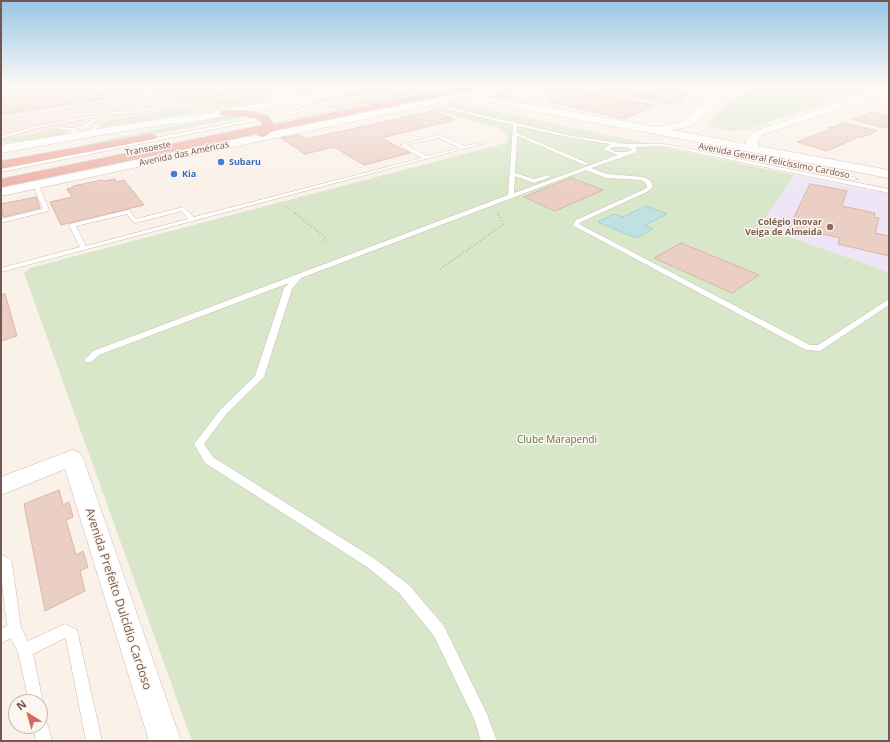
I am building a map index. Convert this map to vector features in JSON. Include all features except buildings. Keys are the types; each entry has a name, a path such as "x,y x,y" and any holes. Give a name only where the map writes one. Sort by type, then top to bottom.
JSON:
{"highway":[{"name":"Avenida das Américas","path":"1,164 253,121"},
{"name":"Avenida das Américas","path":"1,183 255,121"},
{"path":"185,154 212,145 265,132 262,121"},
{"path":"1,164 160,127"},
{"path":"1,189 94,173"}],"street":[{"path":"1,149 71,136 178,121"},
{"path":"1,156 187,121"},
{"name":"Avenida das Américas","path":"1,192 342,121"},
{"name":"Avenida General Felicíssimo Cardoso","path":"581,121 826,166 889,174"},
{"name":"Avenida General Felicíssimo Cardoso","path":"585,121 614,127 645,129 753,149 826,166 838,173 889,182"},
{"path":"645,129 677,127 691,121"},
{"path":"692,121 695,125 702,129 739,136 758,133 795,121"},
{"path":"753,149 752,139 758,133"},
{"name":"Avenida Prefeito Dulcídio Cardoso","path":"1,486 72,458 165,741"}],"lane":[{"path":"10,136 32,128 68,121"},
{"path":"94,121 84,125 100,132"},
{"name":"Transoeste","path":"1,170 254,121"},
{"name":"Transoeste","path":"1,179 255,121"},
{"path":"501,121 572,137 626,146 634,148 635,152"},
{"path":"848,121 889,131"},
{"path":"47,130 60,122"},
{"path":"511,196 515,124"},
{"path":"1,138 47,130 70,128 76,132 71,136"},
{"path":"514,133 606,176 642,178 649,182 650,187 645,191 578,222 576,226 809,348 820,348 889,301"},
{"path":"426,158 402,145 439,136 465,148"},
{"path":"572,137 612,152 625,154"},
{"path":"598,147 604,145 604,142 600,141"},
{"path":"1,270 487,142"},
{"path":"1,145 25,145"},
{"path":"612,152 607,149 609,146 658,145 889,191"},
{"path":"88,360 96,353 587,167 658,145"},
{"path":"513,174 529,180 539,180 587,167 609,157 613,154 612,152"},
{"path":"838,173 866,182 889,187"},
{"path":"1,221 46,210 36,185"},
{"path":"84,248 72,225 128,212 135,221 183,208 193,220"},
{"path":"298,277 288,288 259,378 224,411 199,444 209,460 371,563 404,589 439,631 482,719 489,741"},
{"path":"1,561 6,563 14,630 25,650 34,694"},
{"path":"1,636 14,630"},
{"path":"25,650 65,631 72,635 94,741"}],"path":[{"path":"285,205 326,238 322,243"},
{"path":"440,269 503,225 494,206"}],"shaded area":[{"path":"1,121 115,121 97,124 1,139"},
{"name":"Colégio Inovar Veiga de Almeida","path":"794,175 889,194 889,272 781,234 762,220"}],"green space":[{"path":"111,121 145,121 98,127 103,122"},
{"path":"201,121 226,121 62,151 113,138"},
{"name":"Clube Marapendi","path":"472,121 541,121 794,175 763,221 781,234 889,272 889,741 192,741 24,273 30,268 506,143 509,137 498,128"},
{"path":"709,121 774,121 749,129 733,131 708,125"},
{"path":"63,129 70,132 62,135 38,139 1,143 1,139"}],"water":[{"path":"646,206 667,214 645,225 653,229 636,238 598,222 614,214 623,217"}],"place":[{"name":"Subaru","path":"221,162"},
{"name":"Kia","path":"174,174"},
{"name":"Colégio Inovar Veiga de Almeida","path":"830,227"}]}
